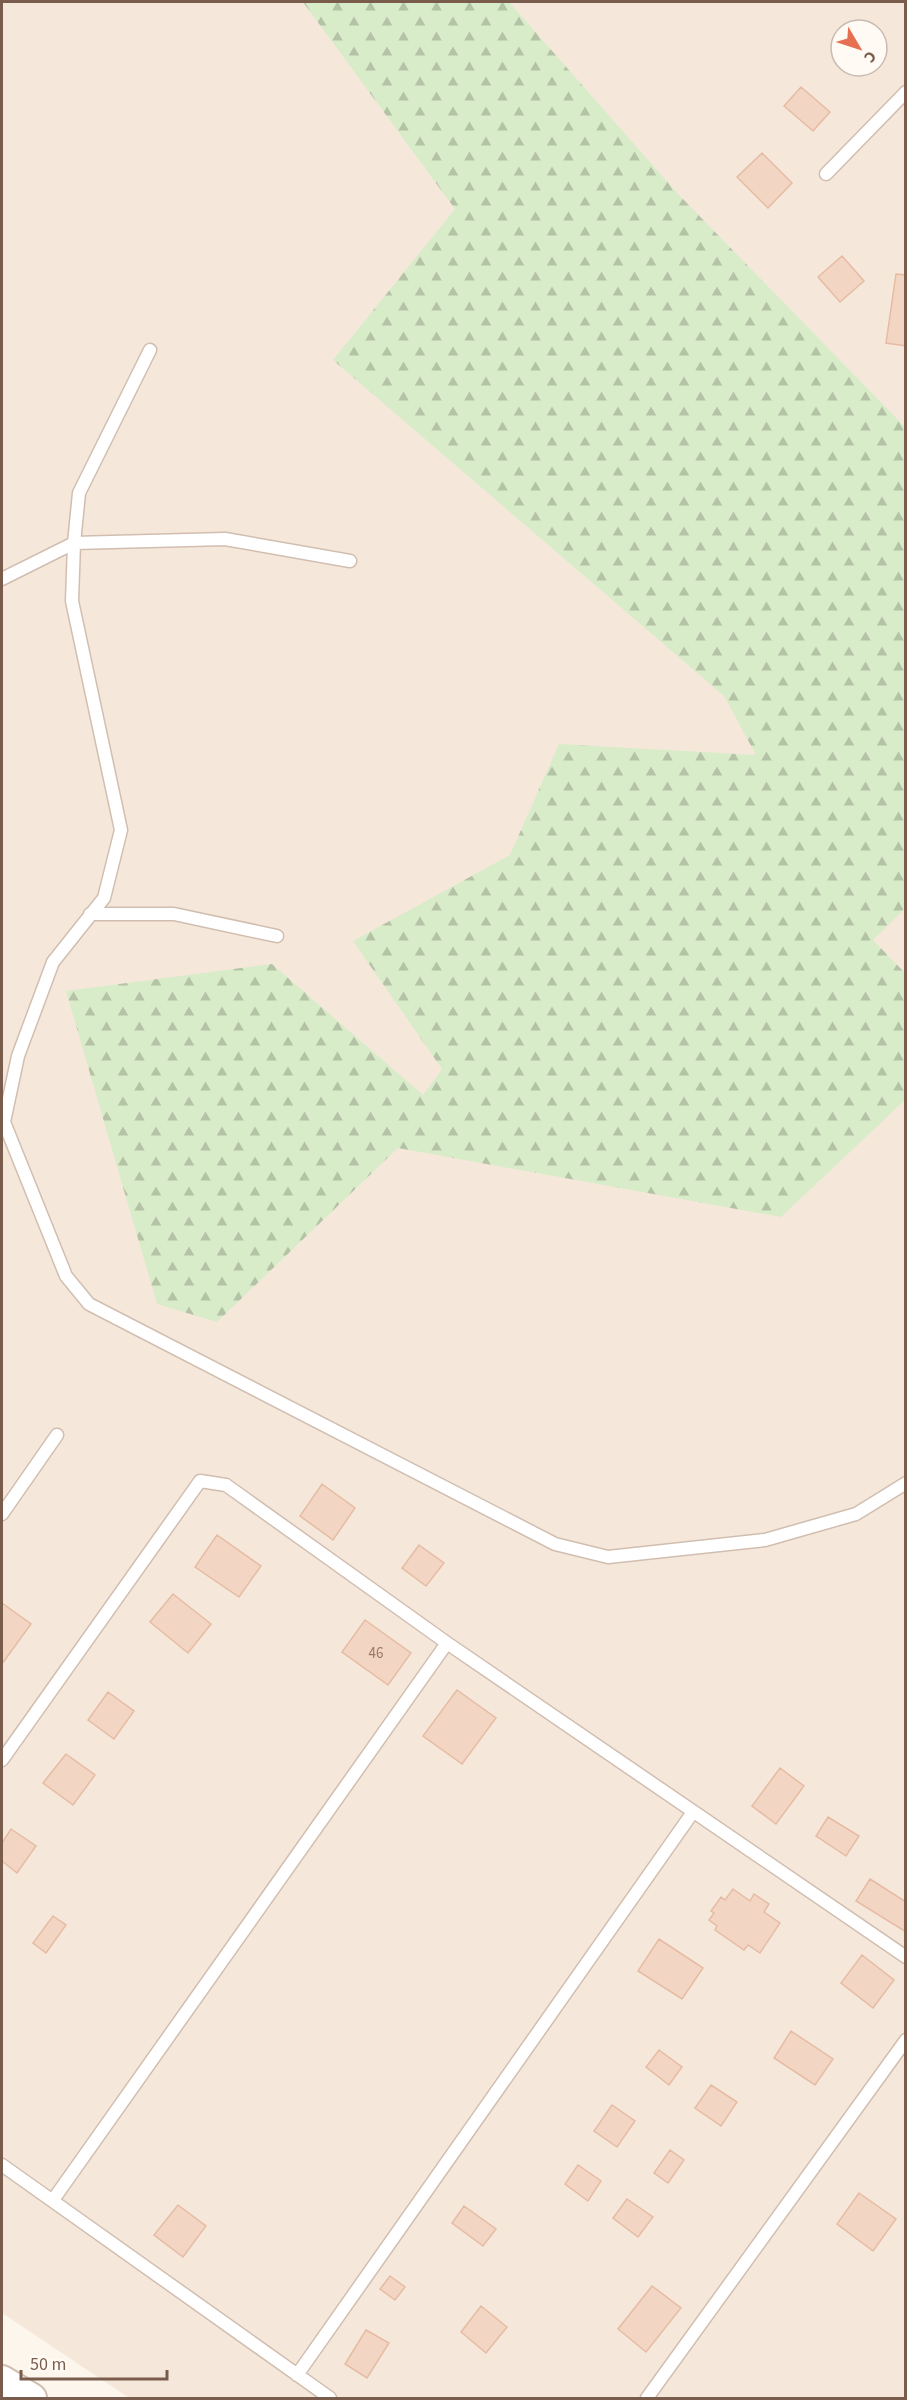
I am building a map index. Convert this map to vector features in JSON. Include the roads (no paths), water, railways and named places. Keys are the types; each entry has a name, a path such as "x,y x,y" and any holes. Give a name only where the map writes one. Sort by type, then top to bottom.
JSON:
{"street":[{"path":"2,2380 32,2398"}],"lane":[{"path":"826,174 906,92"},
{"path":"150,350 79,493 74,543 72,601 121,830 104,898 53,962 18,1056 4,1122 66,1276 89,1304 555,1544 608,1557 765,1540 855,1514 906,1483"},
{"path":"2,579 74,543 225,538 350,561"},
{"path":"90,914 174,914 277,936"},
{"path":"2,1514 57,1435"},
{"path":"2,1760 200,1480 226,1485 447,1643 906,1957"},
{"path":"53,2200 447,1643"},
{"path":"297,2375 693,1812"},
{"path":"647,2398 906,2040"},
{"path":"2,2165 330,2398"}]}
